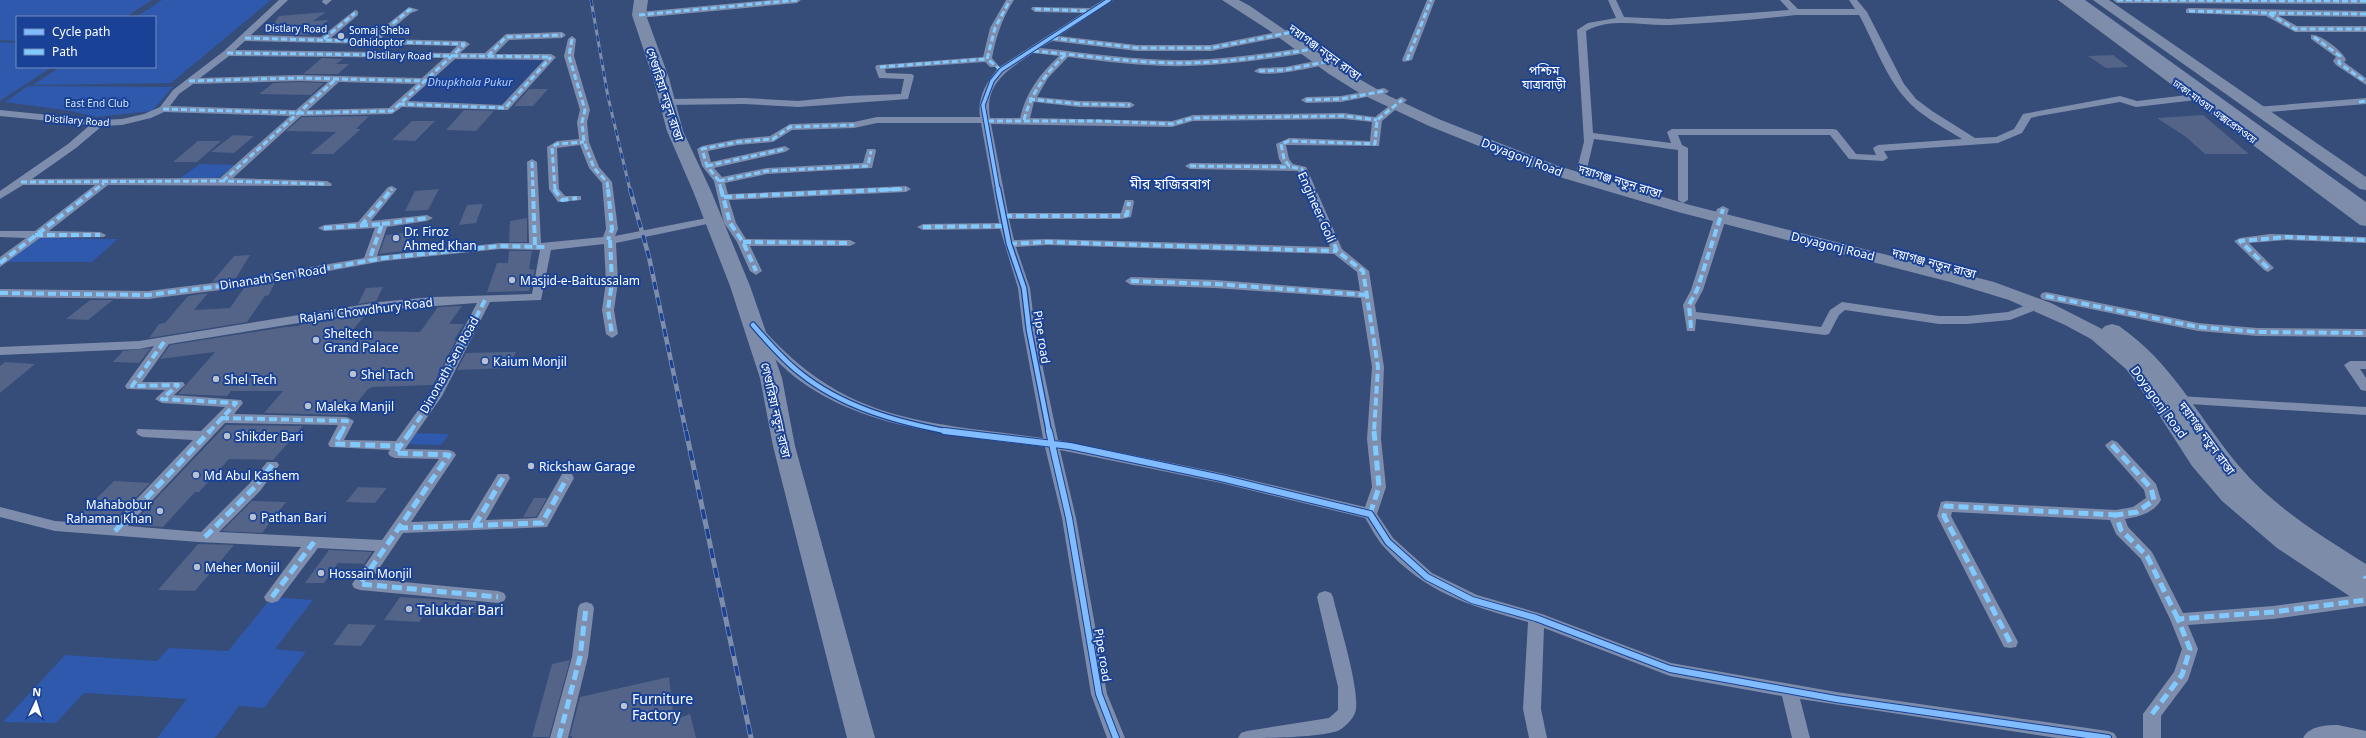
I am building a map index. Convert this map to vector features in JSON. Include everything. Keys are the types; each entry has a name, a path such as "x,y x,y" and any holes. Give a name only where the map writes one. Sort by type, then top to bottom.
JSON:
{"highway":[{"path":"2076,0 2318,170 2366,198"},
{"path":"2088,0 2318,170 2366,211"}],"main road":[{"name":"Doyagonj Road","path":"1229,0 1291,33 1320,56 1388,97 1572,176 1646,199 1721,213 2041,301 2110,343 2146,381 2199,460 2237,503 2281,539 2366,581"},
{"name":"দয়াগঞ্জ নতুন রাস্তা","path":"1248,0 1291,33"},
{"name":"ঢাকা-মাওয়া এক্সপ্রেসওয়ে","path":"2065,0 2366,221"},
{"path":"2100,0 2256,110 2366,185"},
{"name":"গেণ্ডারিয়া নতুন রাস্তা","path":"640,8 674,131 702,190 712,220 740,286 771,378 784,446 862,738"},
{"name":"দয়াগঞ্জ নতুন রাস্তা","path":"1388,97 1582,169 1684,200 1721,213"},
{"name":"দয়াগঞ্জ নতুন রাস্তা","path":"2041,301 2114,331 2137,348 2160,373 2231,472 2256,498 2291,527 2366,581"}],"street":[{"path":"163,109 176,92 228,53 284,0"},
{"path":"640,8 797,0"},
{"path":"987,59 991,35 1000,13 1010,0"},
{"name":"Pipe road","path":"1110,0 1052,38 1029,50 1001,70 992,81 983,104 988,121 1004,221 1009,244 1024,288 1029,330 1051,442 1070,518 1099,694 1116,738"},
{"path":"1407,60 1431,0"},
{"path":"1612,0 1621,20"},
{"path":"1784,0 1796,12 1792,12"},
{"path":"1853,0 1863,12 1881,54 1908,97 1973,142"},
{"path":"2117,0 2366,1"},
{"path":"1035,9 1092,11"},
{"name":"Distilary Road","path":"372,40 409,10 416,10"},
{"path":"2189,11 2366,14"},
{"path":"1582,169 1589,142 1589,135 1581,30 1597,23 1621,20 1666,22 1792,12 1863,12"},
{"path":"324,39 355,13"},
{"path":"2268,13 2296,29 2366,29"},
{"path":"1052,38 1137,48 1211,48 1291,33"},
{"path":"488,56 506,37 562,35"},
{"name":"Distlary Road","path":"245,38 372,40 465,44"},
{"path":"2314,38 2340,56 2342,60 2338,61 2339,63 2366,82"},
{"path":"572,39 569,56 584,110 582,122 584,142 594,168 607,182 612,229 609,240 612,282 608,310 612,334"},
{"name":"Distilary Road","path":"399,104 465,44"},
{"path":"1029,50 1100,59 1188,63 1320,56"},
{"name":"Distilary Road","path":"228,53 551,57 505,108 399,104"},
{"path":"1024,120 1029,99 1042,78 1066,54"},
{"path":"1259,71 1285,70 1320,56"},
{"path":"667,102 744,101 798,104 848,99 905,97 909,76 882,76 880,67 987,59 1001,70"},
{"path":"189,81 336,79 426,81"},
{"path":"223,181 336,79"},
{"path":"756,271 743,242 730,223 719,181 707,166 702,149 738,142 773,139 790,127 854,125 877,120 1024,120 1172,124 1193,118 1301,118 1344,116 1376,120 1388,97 1306,100"},
{"path":"1678,147 1672,132 1833,132 1853,158 1884,158 1878,148 1998,140 2018,131 2027,116 2038,113 2120,99 2136,104 2196,97"},
{"path":"1029,99 1079,104 1130,105"},
{"path":"2256,110 2366,101"},
{"path":"163,109 299,113 392,111 399,104"},
{"name":"Distilary Road","path":"0,113 99,123 122,122 147,116 163,109"},
{"name":"Engineer Goli","path":"1370,514 1379,487 1374,439 1378,366 1362,271 1336,251 1302,169 1290,167 1284,159 1280,144 1283,142 1375,144 1376,120"},
{"path":"0,196 72,146 99,123"},
{"path":"1589,135 1683,148 1684,200"},
{"path":"577,198 562,200 556,194 552,147 557,144 584,142"},
{"path":"707,166 784,149"},
{"path":"719,181 767,172 868,166 872,151"},
{"path":"532,162 540,247 629,238 712,220"},
{"path":"1190,166 1290,167"},
{"path":"21,182 104,183 223,181 327,184"},
{"path":"0,263 104,183"},
{"path":"362,226 392,189"},
{"path":"724,197 906,189"},
{"path":"923,226 1079,215 1121,216 1128,215 1129,202"},
{"path":"1691,328 1689,305 1697,290 1721,213"},
{"path":"324,228 362,226 427,218"},
{"path":"368,261 382,224"},
{"path":"0,234 100,234"},
{"path":"2268,268 2240,241 2251,238 2366,240"},
{"path":"743,242 850,243"},
{"path":"1009,244 1047,242 1336,251"},
{"name":"Dinanath Sen Road","path":"0,293 148,295 229,286 368,261 500,246 540,247"},
{"name":"Rajani Chowdhury Road","path":"0,351 139,345 379,306 433,301 537,297 540,247"},
{"path":"1131,281 1215,284 1367,295"},
{"name":"Dinonath Sen Road","path":"400,446 435,396 485,300"},
{"path":"1690,315 1825,331 1834,313 1842,306 1939,320 1966,320 2010,316 2041,301 2198,327 2257,332 2366,333"},
{"path":"753,325 782,358 801,374 824,390 866,409 934,429 1051,442 1213,475 1370,514 1388,542 1427,577 1472,600 1536,618 1670,669 1789,690 2108,738"},
{"path":"115,531 236,403 162,399 178,385 132,386 164,342"},
{"path":"2366,365 2350,365 2366,387"},
{"path":"2179,400 2366,411"},
{"path":"221,418 348,421 335,444 400,446"},
{"path":"143,432 204,436"},
{"path":"2010,642 1944,516 1946,506 2116,515 2137,512 2154,500 2151,488 2112,445"},
{"path":"400,446 395,453 449,455 360,584 498,597"},
{"path":"206,537 255,487 272,466"},
{"path":"476,525 503,478"},
{"path":"398,528 542,523 566,478"},
{"path":"0,512 55,526 206,537 386,546"},
{"path":"2116,515 2121,530 2147,556 2178,619 2190,649 2182,675 2152,714 2152,738"},
{"path":"272,598 314,542"},
{"path":"1247,738 1334,725 1347,712 1346,687 1325,597"},
{"path":"2178,619 2249,616 2326,607 2366,600"},
{"path":"559,738 580,658 586,608"},
{"path":"1536,618 1532,709 1538,738"},
{"path":"1789,690 1801,738"},
{"path":"2312,738 2331,732 2355,734 2365,738"}],"green space":[{"path":"0,0 152,0 128,16 16,16 16,41 0,40"},
{"path":"162,0 271,0 171,83 33,85 58,68 156,68 156,16 138,16"},
{"path":"0,42 16,43 16,68 50,68 0,101"},
{"name":"East End Club","path":"28,86 173,87 152,111 96,117 71,111 5,102"},
{"path":"200,164 236,165 217,179 179,179"},
{"path":"35,238 118,239 92,262 7,262"},
{"path":"411,433 449,434 441,445 403,444"},
{"path":"272,597 313,600 275,649 306,652 264,708 239,706 215,738 157,738 187,699 84,693 56,723 3,722 65,655 157,661 169,648 228,651"}],"water":[{"name":"Dhupkhola Pukur","path":"466,58 547,59 503,106 405,103 448,62"}],"building":[{"path":"326,12 313,21 329,20 308,35 267,34 279,16"},
{"path":"2113,55 2129,67 2106,68 2088,56"},
{"path":"322,58 343,59 336,64 349,64 338,74 303,74"},
{"path":"273,83 324,83 311,95 259,94"},
{"path":"529,89 548,89 533,106 514,106"},
{"path":"464,110 494,111 476,131 446,130"},
{"path":"2203,115 2249,154 2205,154 2186,137 2157,118"},
{"path":"369,116 356,129 361,129 333,154 310,154 336,132 286,131 302,117"},
{"path":"412,121 435,121 415,141 392,140"},
{"path":"233,135 254,136 234,153 211,152"},
{"path":"198,141 221,141 197,162 173,162"},
{"path":"439,189 428,210 405,211 415,191"},
{"path":"483,204 476,223 459,225 467,205"},
{"path":"527,218 527,242 509,242 510,221"},
{"path":"412,232 403,251 379,254 386,235"},
{"name":"Masjid-e-Baitussalam","path":"509,251 532,251 529,269 535,270 529,291 487,292 497,263 508,263"},
{"path":"250,255 236,278 212,282 234,256"},
{"path":"275,282 269,295 265,296 247,322 149,338 159,324 165,323 188,296 208,293 194,310 230,308 244,288"},
{"path":"383,287 376,301 358,304 366,288"},
{"path":"90,300 113,300 88,320 66,319"},
{"path":"462,306 449,324 464,324 454,340 456,340 433,385 373,387 368,389 347,415 264,413 283,391 231,391 227,396 178,394 215,352 160,359 170,345 299,326 301,324 366,314 352,331 420,332 438,307"},
{"path":"151,348 139,363 113,362 123,351"},
{"name":"Kaium Monjil","path":"516,352 507,368 457,370 466,353"},
{"path":"5,362 35,364 0,393 0,366"},
{"path":"226,425 303,426 273,460 229,459 199,492 195,492 163,527 131,525"},
{"path":"114,481 150,483 111,523 74,521"},
{"path":"358,487 387,488 375,503 346,502"},
{"path":"534,498 547,498 536,517 523,517"},
{"name":"Pathan Bari","path":"252,501 286,502 262,533 222,531"},
{"name":"Meher Monjil","path":"198,544 234,545 195,591 158,590"},
{"name":"Hossain Monjil","path":"329,550 372,552 364,564 338,563 324,583 305,583"},
{"name":"Talukdar Bari","path":"400,597 476,602 476,613 427,611 419,622 384,620"},
{"path":"348,624 376,625 361,646 333,645"},
{"path":"570,660 549,737 532,737 552,664"},
{"name":"Furniture Factory","path":"669,677 674,720 690,714 696,738 572,738 572,736 570,736 580,697"}],"railway":[{"path":"591,0 608,97 630,190"},
{"path":"630,189 649,257 686,432"},
{"path":"686,431 751,738"}],"marked path":[{"path":"639,15 797,0"},
{"path":"1001,70 987,59 995,28 1001,14 1010,0"},
{"path":"1407,60 1431,0"},
{"path":"2117,0 2366,1"},
{"path":"1035,9 1090,11"},
{"path":"372,41 409,10 415,10"},
{"path":"2189,11 2268,13"},
{"path":"324,39 355,13"},
{"path":"2366,14 2268,13 2295,29 2366,29"},
{"path":"1052,38 1137,48 1211,48 1298,31"},
{"path":"488,56 506,37 562,35"},
{"path":"2314,37 2340,56 2341,60 2338,61 2339,63 2366,82"},
{"path":"245,38 465,44"},
{"path":"572,39 569,56 585,110 582,122 584,142 594,168 607,182 612,229 608,240"},
{"path":"163,109 299,113 392,111 465,44"},
{"path":"1033,51 1168,63 1204,63 1270,56 1319,48"},
{"path":"227,53 551,57"},
{"path":"1024,120 1030,100 1039,84 1066,54"},
{"path":"399,104 505,108 551,57"},
{"path":"880,67 987,59"},
{"path":"1259,71 1285,70 1335,60"},
{"path":"189,81 299,78 426,81"},
{"path":"223,181 336,79"},
{"path":"1306,100 1341,99 1384,91"},
{"path":"1029,99 1079,104 1130,105"},
{"path":"1370,514 1379,487 1374,439 1378,367 1363,271 1337,251 1302,169 1290,167 1284,159 1281,144 1289,141 1375,144 1377,120 1402,100"},
{"path":"2359,102 2366,101"},
{"path":"988,121 1098,121 1172,124 1193,118 1301,118 1344,116 1377,120"},
{"path":"756,271 743,242 730,223 719,181 707,166 702,149 738,142 773,139 790,127 854,125"},
{"path":"577,198 562,200 554,189 552,147 557,144 584,142"},
{"path":"707,166 785,149"},
{"path":"719,181 767,171 868,166 871,151"},
{"path":"532,162 535,247"},
{"path":"1190,166 1290,167"},
{"path":"21,182 223,181 327,184"},
{"path":"0,263 104,183"},
{"path":"361,226 392,189"},
{"path":"724,197 906,189"},
{"path":"1004,216 1121,216 1127,215 1129,202"},
{"path":"1691,328 1689,305 1697,290 1723,209"},
{"path":"382,224 427,218"},
{"path":"324,228 382,224 369,261"},
{"path":"923,227 1005,226"},
{"path":"35,235 100,235"},
{"path":"2268,268 2240,241 2270,237 2366,240"},
{"path":"610,240 612,282 608,310 612,334"},
{"path":"743,242 850,243"},
{"path":"1009,244 1047,242 1337,251"},
{"path":"0,293 148,295 229,285 384,258 500,246 546,247"},
{"path":"1131,281 1215,284 1367,295"},
{"path":"2046,296 2198,327 2257,332 2366,333"},
{"path":"485,300 435,396 395,453 449,455 360,584 498,597"},
{"path":"115,531 236,403 162,399 178,385 132,386 164,342"},
{"path":"221,418 347,421 335,444 400,446"},
{"path":"2112,445 2151,488 2154,500 2137,512 2116,515 2121,530 2147,556 2178,619"},
{"path":"205,537 255,487 272,465"},
{"path":"475,525 503,478"},
{"path":"398,528 542,523 567,478"},
{"path":"2010,642 1944,516 1946,506 2116,515"},
{"path":"272,597 314,542"},
{"path":"2152,714 2182,675 2190,649 2178,619 2273,612 2366,600"},
{"path":"559,738 580,657 586,608"}],"cycle path":[{"path":"1109,0 1001,70 992,81 983,105 1009,244 1024,288 1029,330 1051,442 1069,518 1099,694 1116,738"},
{"path":"753,325 788,363 815,384 847,402 901,421 952,432 1053,443 1146,461 1296,495 1370,514 1388,542 1427,577 1472,600 1536,618 1670,669 1836,699 2108,738"}],"place":[{"name":"Somaj Sheba Odhidoptor","path":"341,36"},
{"name":"Dr. Firoz Ahmed Khan","path":"396,238"},
{"name":"Masjid-e-Baitussalam","path":"512,280"},
{"name":"Sheltech Grand Palace","path":"316,340"},
{"name":"Kaium Monjil","path":"485,361"},
{"name":"Shel Tach","path":"353,374"},
{"name":"Shel Tech","path":"216,379"},
{"name":"Maleka Manjil","path":"308,406"},
{"name":"Shikder Bari","path":"227,436"},
{"name":"Rickshaw Garage","path":"531,466"},
{"name":"Md Abul Kashem","path":"196,475"},
{"name":"Mahabobur Rahaman Khan","path":"160,511"},
{"name":"Pathan Bari","path":"253,517"},
{"name":"Meher Monjil","path":"197,567"},
{"name":"Hossain Monjil","path":"321,573"},
{"name":"Talukdar Bari","path":"409,609"},
{"name":"Furniture Factory","path":"624,706"}],"district":[{"name":"পশ্চিম যাত্রাবাড়ী","path":"1544,77"},
{"name":"মীর হাজিরবাগ","path":"1170,183"}]}
